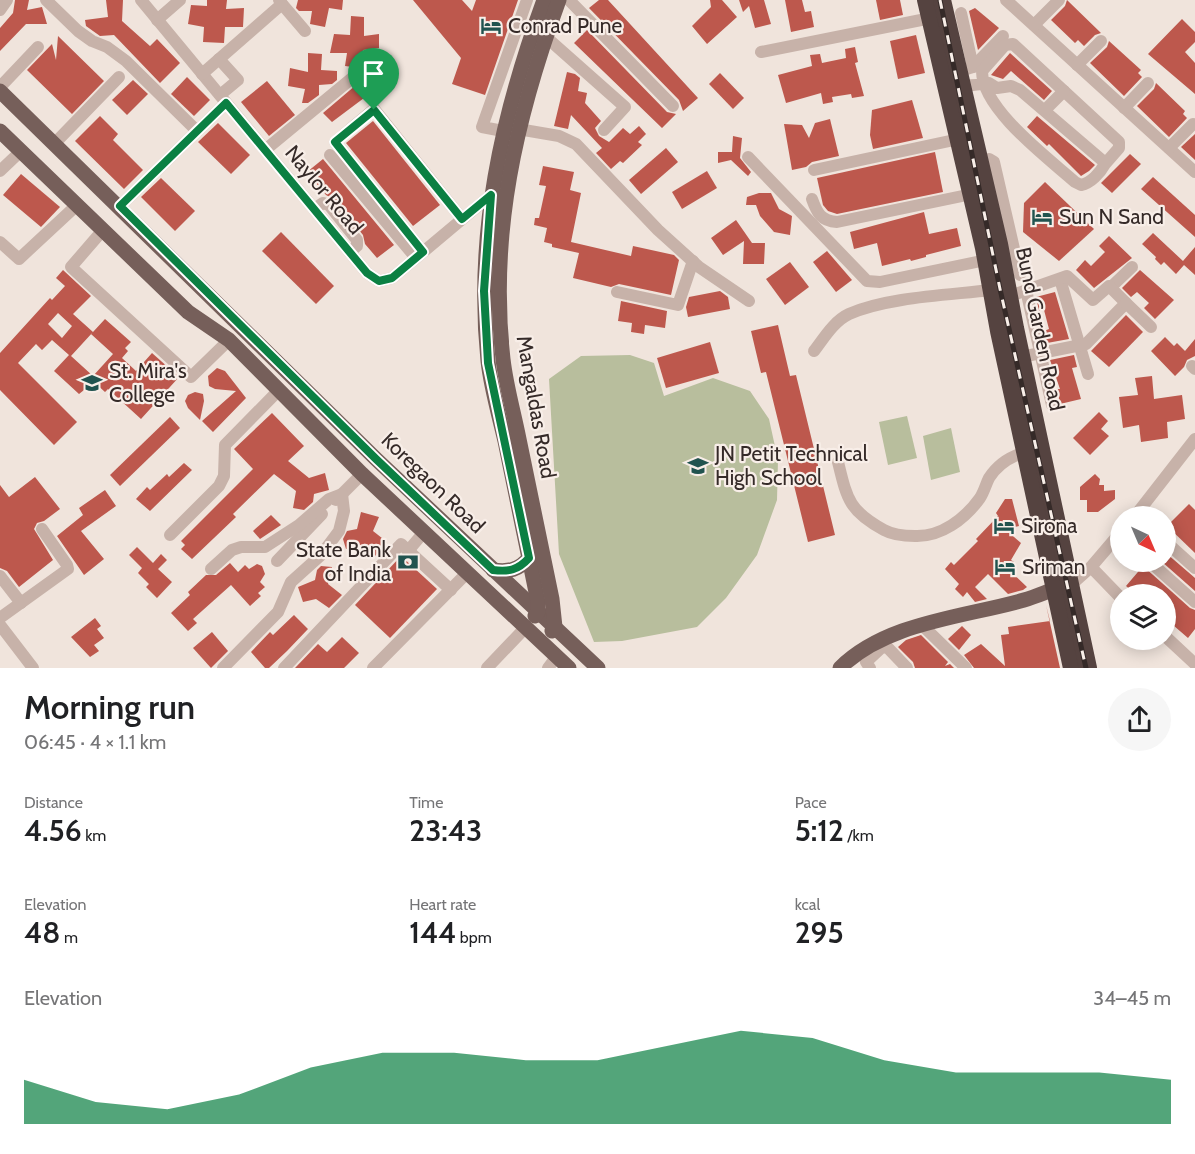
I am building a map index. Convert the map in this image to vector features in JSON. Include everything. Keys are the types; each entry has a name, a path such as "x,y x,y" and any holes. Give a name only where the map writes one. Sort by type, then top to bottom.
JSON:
{"highway":[{"name":"Bund Garden Road","path":"926,0 972,194 1026,453 1088,668"},
{"name":"Bund Garden Road","path":"942,0 965,74 981,161 1018,293 1021,357 1064,586 1072,668"}],"main road":[{"name":"Mangaldas Road","path":"538,612 529,558 488,363 484,291 498,195 528,44 544,0"},
{"name":"Mangaldas Road","path":"511,130 559,0"},
{"name":"Koregaon Road","path":"0,89 208,292 240,327 598,668"},
{"name":"Koregaon Road","path":"0,131 188,312 230,339 362,474 542,642 552,662 569,668"},
{"name":"Mangaldas Road","path":"498,195 499,291 503,361 552,599 555,627"},
{"path":"493,570 513,570 522,566 529,558"},
{"path":"840,668 873,645 922,625 1025,600 1064,586"},
{"path":"526,627 538,612"},
{"path":"542,642 555,627"}],"street":[{"path":"0,10 6,0"},
{"path":"46,0 78,31 92,41 107,47 126,61 197,131"},
{"name":"Naylor Road","path":"141,0 367,273 379,281 392,278 462,219 498,195"},
{"path":"157,20 180,0"},
{"path":"527,0 482,127 559,136 576,144 658,230 693,261 749,301"},
{"path":"569,0 674,106"},
{"path":"1006,0 1195,172"},
{"path":"1034,26 1059,0"},
{"path":"202,74 281,2 305,31"},
{"path":"961,13 965,74"},
{"path":"761,52 931,18"},
{"path":"965,74 1003,36"},
{"path":"546,37 625,107 604,130"},
{"path":"1077,65 1101,41"},
{"path":"1009,44 1013,44 1119,142 1119,148 1089,183 1081,185 1003,117 985,84 982,71 1009,44"},
{"path":"0,89 38,47"},
{"path":"120,206 197,131 238,80 219,59"},
{"path":"965,74 997,88 1016,87 1105,164"},
{"path":"55,143 119,77"},
{"path":"265,150 351,79"},
{"path":"1124,108 1148,83"},
{"path":"1045,110 1064,91"},
{"path":"419,255 335,142 374,110 462,219"},
{"path":"1169,148 1193,124"},
{"path":"814,170 959,139"},
{"path":"0,171 21,151"},
{"path":"330,155 419,255"},
{"path":"748,157 867,281 880,282 986,260"},
{"path":"981,161 989,159 994,162 1020,275"},
{"path":"813,199 817,212 822,218 837,222 972,194"},
{"path":"0,242 19,259 77,205"},
{"path":"103,230 71,267 191,376 230,339"},
{"path":"617,292 678,305 693,261"},
{"path":"1052,405 1040,353 1018,293 1067,276 1093,300 1109,286 1110,288 1132,267"},
{"path":"1060,279 1088,374"},
{"path":"1110,288 1151,327"},
{"path":"814,351 838,322 848,314 876,306 992,290"},
{"path":"1021,357 1086,344 1126,303"},
{"path":"170,536 219,486 225,476 225,446 279,390"},
{"path":"1143,506 1195,439"},
{"path":"838,462 844,488 857,514 888,533 923,536 938,532 957,522 982,496 990,477 999,466 1013,456 1026,453"},
{"path":"277,561 362,474"},
{"path":"211,569 232,550 241,547 266,547 299,525 329,499 342,494"},
{"path":"224,668 278,612 291,582 321,555 339,531 344,511 342,494"},
{"path":"0,618 68,569 42,529"},
{"path":"408,551 424,532"},
{"path":"284,668 401,544 451,590"},
{"path":"1064,586 1091,567 1110,545"},
{"path":"1176,551 1195,568"},
{"path":"1091,567 1110,587"},
{"path":"1161,572 1195,602"},
{"path":"373,668 468,573"},
{"path":"0,576 21,603"},
{"path":"922,625 966,668"},
{"path":"0,626 33,668"},
{"path":"487,668 526,627"},
{"path":"1176,646 1195,664"},
{"path":"870,668 866,662 882,647 888,648 908,668"}],"green space":[{"name":"JN Petit Technical High School","path":"630,355 654,363 664,396 713,378 750,391 769,419 778,460 777,500 757,555 726,598 697,627 622,641 594,642 559,554 549,379 581,356"},
{"path":"907,416 917,458 888,465 879,422"},
{"path":"951,428 960,472 931,480 923,436"}],"building":[{"path":"15,0 29,0 27,10 42,7 47,24 26,24 0,51 0,28 13,13"},
{"path":"106,0 123,0 122,21 150,46 157,39 180,63 160,83 114,35 100,36 86,26 85,20 108,17"},
{"path":"207,0 227,0 226,9 244,8 243,27 225,27 224,43 203,42 204,27 188,24 191,5 207,6"},
{"path":"298,0 343,0 342,10 329,8 325,27 310,24 312,11 299,11 296,8"},
{"path":"413,0 462,0 472,11 476,0 518,0 485,95 452,84 461,58"},
{"path":"599,0 608,0 698,98 683,111 679,100 589,8"},
{"path":"710,0 722,0 737,17 707,44 692,26 711,7"},
{"path":"739,0 764,0 771,24 755,28 749,6 743,12"},
{"path":"785,0 802,0 805,12 811,11 814,27 791,32"},
{"path":"876,0 900,0 903,15 880,20"},
{"path":"1067,0 1101,33 1095,35 1084,46 1078,40 1075,43 1051,20 1065,6"},
{"path":"975,8 999,28 978,50 969,11"},
{"path":"351,16 364,17 364,36 379,34 379,48 363,50 360,68 345,66 347,53 330,53 334,34 350,35"},
{"path":"1182,19 1195,32 1195,42 1185,52 1195,63 1195,94 1148,54"},
{"path":"587,30 667,112 676,114 662,128 574,43"},
{"path":"916,35 925,73 898,79 890,41"},
{"path":"58,36 104,81 72,114 27,70 52,44 56,60"},
{"path":"1109,41 1141,70 1138,73 1142,77 1124,96 1090,63 1107,47"},
{"path":"855,47 858,62 855,63 864,96 852,98 851,94 832,97 833,102 823,104 821,93 786,103 778,75 812,66 810,55 820,54 822,63 846,58 845,49"},
{"path":"308,53 322,54 321,70 337,71 337,80 332,84 319,85 319,95 308,103 302,103 305,89 288,86 290,68 308,72"},
{"path":"1010,53 1052,91 1044,100 1011,71 1003,79 991,75"},
{"path":"567,72 580,78 578,91 587,93 585,103 601,121 595,128 599,136 609,142 623,128 630,134 639,126 646,134 638,142 642,145 623,163 620,161 611,169 596,153 602,148 571,115 568,129 554,126"},
{"path":"720,73 744,98 733,109 709,84"},
{"path":"187,77 210,100 194,116 171,94"},
{"path":"133,80 148,94 127,115 112,100"},
{"path":"359,80 369,91 363,96 364,98 332,122 323,113"},
{"path":"267,81 295,115 269,136 241,102"},
{"path":"1156,83 1185,111 1183,114 1187,118 1169,137 1137,106 1154,89"},
{"path":"912,100 923,138 873,149 870,135 872,110"},
{"path":"100,116 118,134 113,140 143,170 124,189 75,141"},
{"path":"1037,116 1095,165 1081,176 1049,144 1047,146 1027,127"},
{"path":"830,119 839,156 812,162 806,167 792,170 784,124 802,125 809,138 815,123"},
{"path":"373,121 440,205 413,226 346,143"},
{"path":"218,123 250,155 231,174 198,142"},
{"path":"1195,134 1195,160 1181,147"},
{"path":"733,136 742,138 740,158 751,172 748,176 731,160 718,163 718,152 732,152"},
{"path":"666,148 678,162 641,194 629,180"},
{"path":"935,152 943,192 837,214 828,211 823,205 817,178"},
{"path":"1130,154 1141,164 1112,193 1101,183"},
{"path":"323,159 394,245 377,258 365,244 363,235 335,200 326,195 307,172"},
{"path":"543,166 574,172 570,190 581,193 571,242 631,256 633,246 674,255 679,260 671,295 619,284 611,287 573,278 579,253 552,247 552,244 544,242 547,228 534,225 535,218 539,218 546,186 539,185"},
{"path":"707,171 717,188 682,209 672,192"},
{"path":"21,174 60,207 41,227 3,195"},
{"path":"1153,177 1195,215 1195,237 1141,189"},
{"path":"161,178 195,211 175,231 141,197"},
{"path":"1045,182 1094,229 1059,261 1023,232 1024,203"},
{"path":"759,193 771,193 779,209 792,216 790,235 774,232 760,216 756,205 746,205 747,197"},
{"path":"924,212 929,234 957,228 961,246 911,261 910,259 882,266 877,243 854,249 850,232"},
{"path":"736,220 752,243 765,243 764,264 743,264 744,241 723,255 711,238"},
{"path":"281,232 334,286 316,304 262,251"},
{"path":"1153,233 1183,261 1195,247 1195,275 1184,265 1176,274 1164,262 1161,265 1155,259 1156,257 1142,244"},
{"path":"1109,236 1132,258 1094,288 1076,270 1085,260 1091,266 1105,252 1099,246"},
{"path":"827,251 852,280 836,292 813,262"},
{"path":"790,262 809,287 785,305 766,279"},
{"path":"63,270 91,296 73,314 93,332 105,319 131,342 125,348 128,351 122,358 136,371 152,353 179,377 141,419 108,389 105,392 94,382 79,394 54,371 69,355 52,340 42,350 36,344 18,363 77,422 54,445 0,390 0,353 50,298 52,300 65,286 56,278","holes":["58,313 72,326 62,338 48,324","91,334 113,354 93,376 71,356"]},
{"path":"1140,270 1174,300 1155,319 1144,308 1149,303 1137,292 1131,297 1122,288"},
{"path":"720,291 728,297 730,309 688,317 686,307 689,297"},
{"path":"1055,292 1069,339 1047,343 1044,331 1049,329 1044,310 1039,311 1036,297"},
{"path":"621,301 667,311 665,328 645,325 644,334 631,332 632,323 618,321"},
{"path":"1126,315 1143,332 1109,367 1091,351"},
{"path":"778,325 790,376 796,375 835,535 808,542 766,372 761,373 751,331"},
{"path":"1165,337 1174,346 1177,343 1185,351 1195,339 1195,356 1187,360 1175,376 1151,351"},
{"path":"710,342 719,373 666,388 657,358"},
{"path":"1074,355 1077,367 1072,368 1081,399 1060,404 1057,389 1060,389 1050,360"},
{"path":"217,368 225,371 246,398 213,432 202,421 236,391 215,389 209,386 208,376"},
{"path":"1152,376 1154,399 1182,395 1185,419 1167,422 1168,438 1141,442 1139,425 1123,428 1119,397 1138,395 1135,378"},
{"path":"195,392 203,394 200,420 188,408 185,401 188,395"},
{"path":"1099,412 1108,421 1101,429 1109,436 1090,455 1073,438"},
{"path":"272,413 304,446 288,461 309,478 325,473 329,490 314,494 313,502 304,510 293,508 296,491 274,474 233,514 236,517 192,559 181,549 185,545 181,541 253,469 234,449"},
{"path":"170,417 180,428 120,486 110,475"},
{"path":"184,463 192,470 150,511 136,499 147,487 150,490 167,474 169,477"},
{"path":"1095,474 1100,479 1099,485 1104,485 1104,491 1115,490 1115,499 1098,512 1087,512 1087,500 1080,500 1080,487"},
{"path":"35,477 60,509 44,521 37,523 34,529 53,560 19,587 7,571 0,568 0,485 9,497"},
{"path":"105,490 116,506 81,531 104,559 84,575 57,536 83,515 79,508"},
{"path":"1005,499 1012,499 1019,526 1005,529 1021,543 1011,560 1014,562 1008,569 1027,587 1008,594 988,574 975,587 987,599 975,602 967,592 963,597 955,589 959,584 945,569 951,562 954,565 978,541 976,539 998,516 996,513"},
{"path":"1189,504 1195,510 1195,553 1176,535 1176,517"},
{"path":"361,512 379,517 373,531 387,542 375,556 361,546 346,549 343,539 347,531 357,529"},
{"path":"271,515 281,525 260,539 253,531"},
{"path":"137,547 153,563 161,554 167,560 158,569 172,582 157,598 146,587 149,584 138,573 142,568 129,555"},
{"path":"401,556 437,589 390,638 355,605"},
{"path":"1176,562 1195,578 1195,591 1173,572 1176,572"},
{"path":"230,563 238,572 245,565 249,569 257,564 262,566 265,574 260,582 265,587 258,593 261,596 250,606 231,585 193,619 197,623 188,631 171,613 206,575 216,575"},
{"path":"321,566 332,567 328,584 342,595 329,608 316,599 303,602 298,587 315,580 317,570"},
{"path":"1138,572 1150,572 1163,584 1128,584"},
{"path":"1176,595 1195,610 1195,629 1188,638 1176,628"},
{"path":"294,615 308,629 269,668 265,668 251,652 270,632 273,635"},
{"path":"95,618 101,626 97,629 104,638 94,645 99,651 90,657 71,637"},
{"path":"1050,621 1060,668 974,668 964,655 981,644 1005,666 1001,635 1009,634 1008,627"},
{"path":"962,626 971,635 959,650 948,639"},
{"path":"212,632 228,651 211,668 193,648"},
{"path":"921,635 948,662 945,666 950,664 954,668 915,668 913,662 898,647 906,640"},
{"path":"342,637 359,653 344,668 295,668 318,644 327,652"}],"railway":[{"path":"940,0 1000,289 1086,668"}],"place":[{"name":"Conrad Pune","path":"491,26"},
{"name":"Sun N Sand","path":"1042,217"},
{"name":"St. Mira's College","path":"92,383"},
{"name":"JN Petit Technical High School","path":"698,466"},
{"name":"Sirona","path":"1004,526"},
{"name":"State Bank of India","path":"408,562"},
{"name":"Sriman","path":"1005,567"}],"route":[{"path":"226,103 367,273 379,281 392,278 423,252 335,142 374,110 462,219 491,195 484,291 488,363 529,558 522,566 513,570 493,570 240,327 208,292 120,206 226,103"}]}
